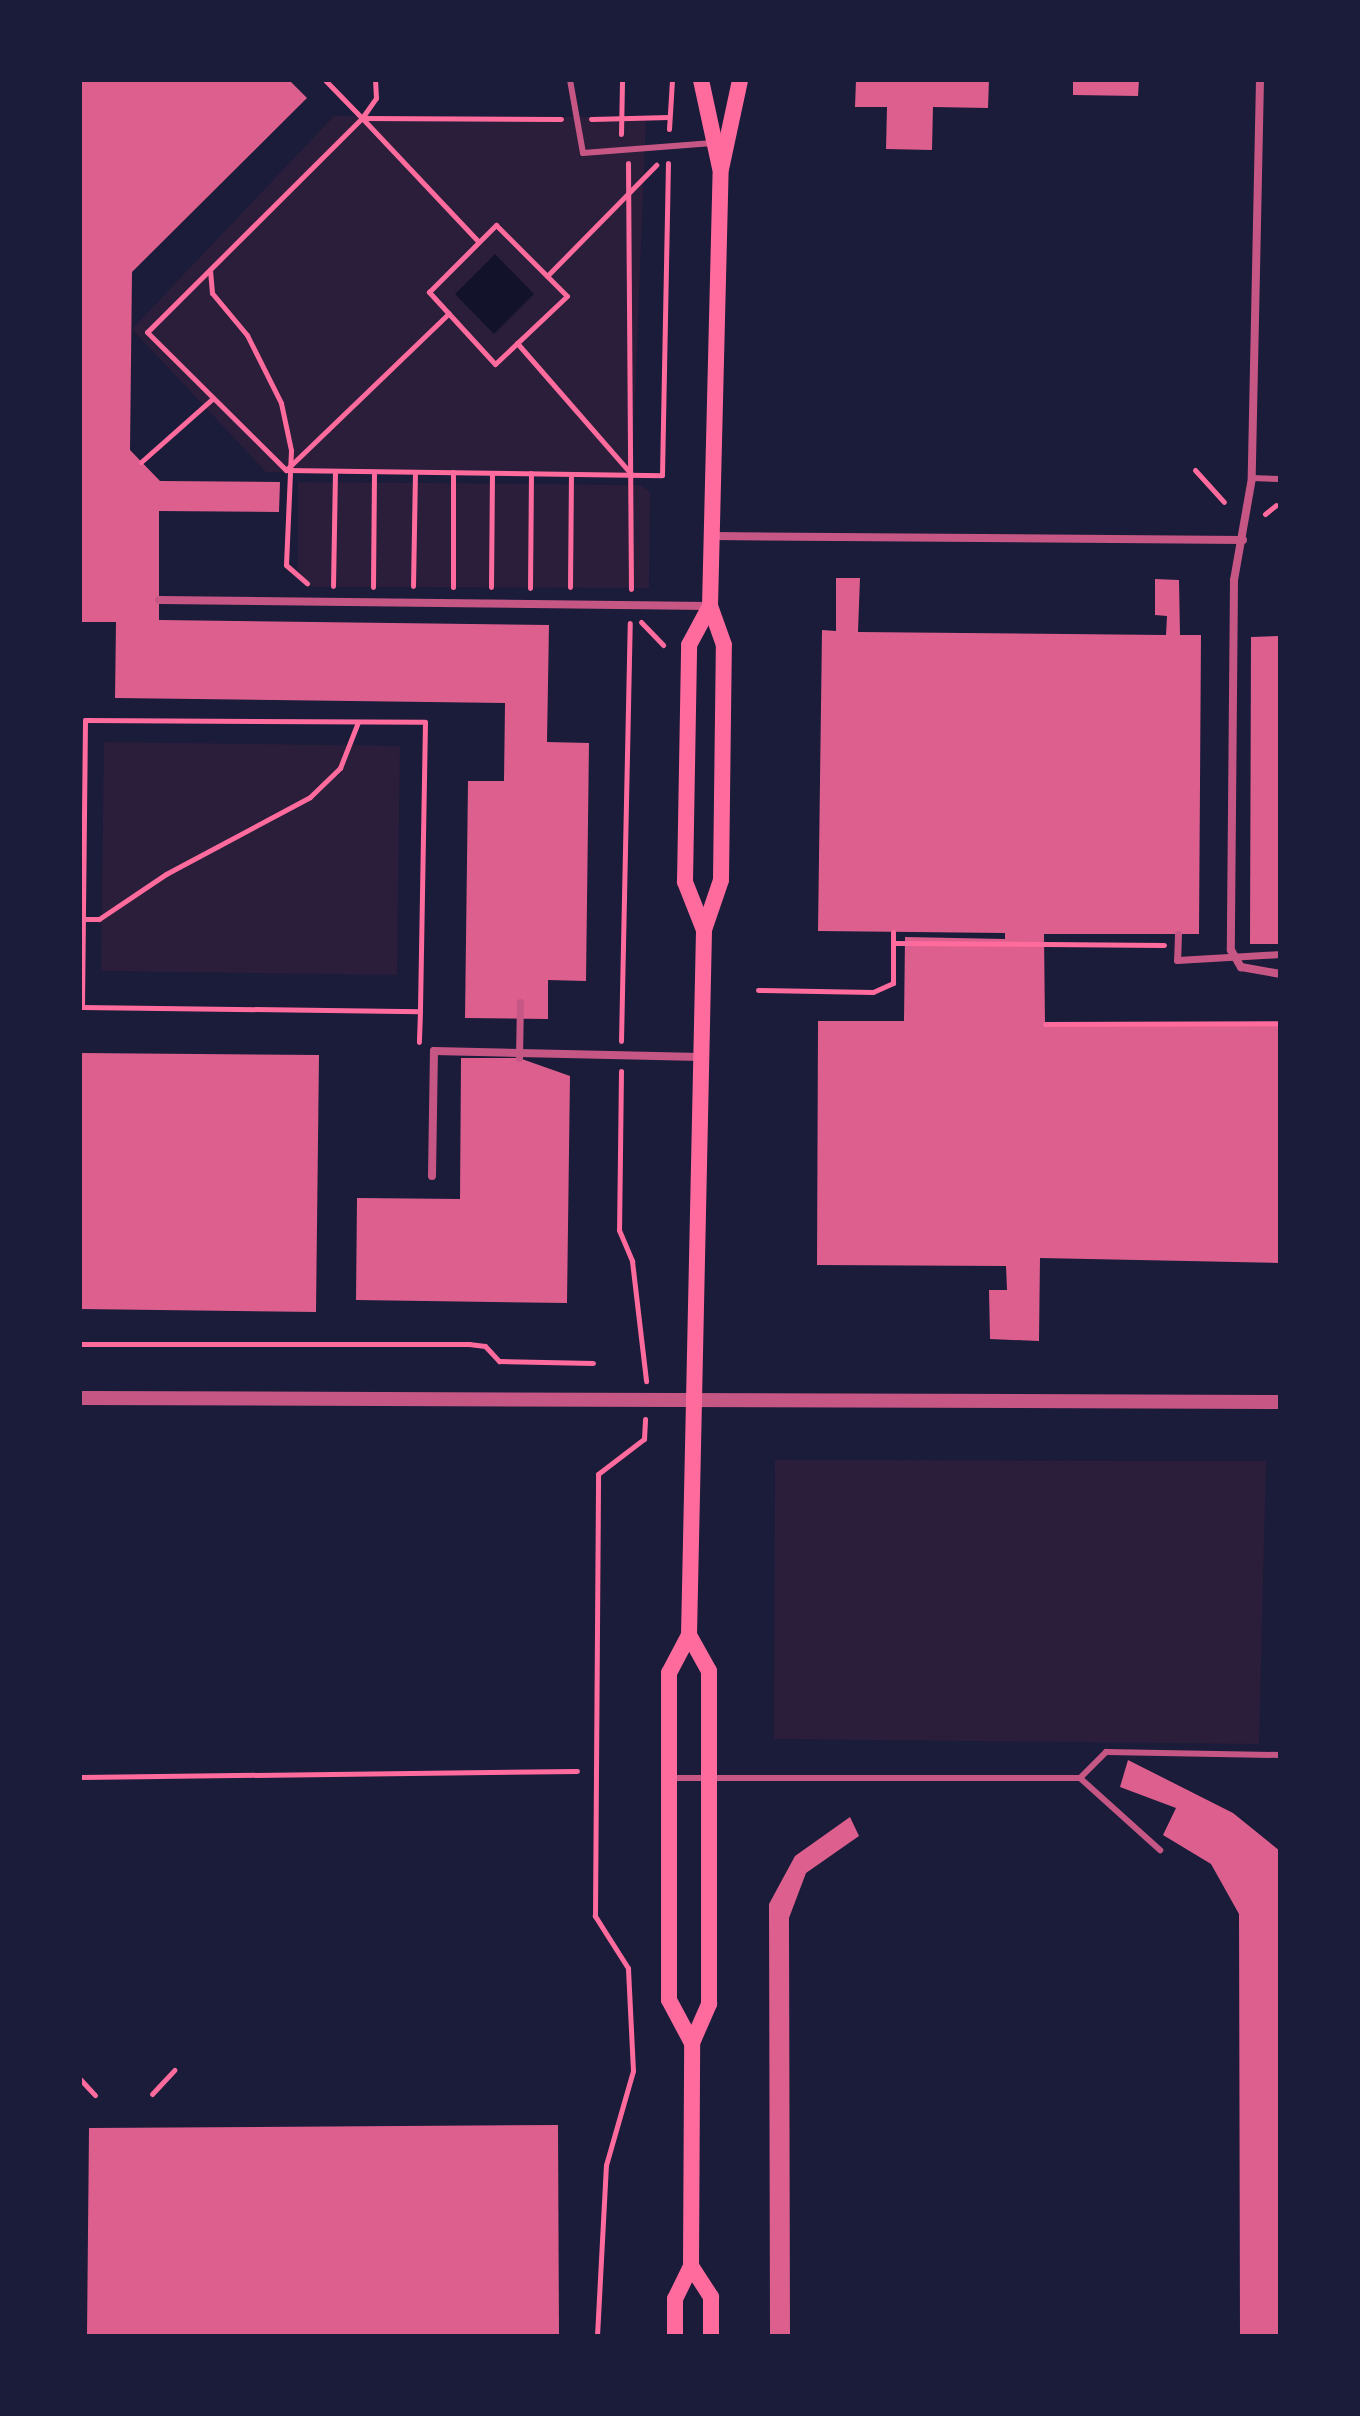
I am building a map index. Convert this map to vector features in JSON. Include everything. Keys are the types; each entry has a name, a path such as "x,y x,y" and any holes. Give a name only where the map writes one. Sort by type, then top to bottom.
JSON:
{"main road":[{"path":"701,80 721,169"},
{"path":"704,930 685,882 689,660 710,606 721,169 740,80"},
{"path":"692,2043 669,2000 669,1673 689,1635 704,930 721,880 724,645 710,606"},
{"path":"675,2336 675,2299 691,2266 692,2043 709,2004 709,1671 689,1635"},
{"path":"691,2266 711,2297 711,2336"}],"street":[{"path":"1260,80 1252,478 1234,580 1231,950 1241,967 1280,974"},
{"path":"712,536 1243,540"},
{"path":"159,600 710,606"},
{"path":"1178,934 1177,960 1280,954"},
{"path":"519,1058 520,1002"},
{"path":"432,1176 434,1051 701,1057"},
{"path":"80,1398 1280,1402"}],"lane":[{"path":"570,80 580,119 583,153 669,150 713,143"},
{"path":"1252,478 1280,479"},
{"path":"1080,1778 1106,1752 1280,1755"},
{"path":"670,1778 1080,1778 1160,1850"}],"path":[{"path":"325,80 479,242"},
{"path":"375,80 376,98 362,118 147,332 286,470 662,475 672,80"},
{"path":"622,80 617,119 632,188 632,475 619,1230 632,1261 647,1356"},
{"path":"362,118 669,117"},
{"path":"547,276 669,150"},
{"path":"496,225 567,296 495,364 429,292 479,242 496,225"},
{"path":"210,269 212,293"},
{"path":"198,281 247,335 275,388 289,435 286,565 311,587 347,587"},
{"path":"286,470 449,313"},
{"path":"517,343 632,475"},
{"path":"141,462 213,398"},
{"path":"1195,470 1224,502"},
{"path":"333,587 335,471"},
{"path":"373,587 374,472"},
{"path":"413,587 415,472"},
{"path":"453,472 453,587"},
{"path":"491,588 492,473"},
{"path":"530,588 531,473"},
{"path":"570,588 571,474"},
{"path":"360,587 383,587"},
{"path":"403,587 426,587"},
{"path":"439,587 465,588"},
{"path":"478,588 504,588"},
{"path":"517,588 544,588"},
{"path":"557,588 585,588"},
{"path":"616,588 640,588"},
{"path":"419,1046 420,1011 425,722 85,720 81,1006 420,1011"},
{"path":"84,919 99,919 310,797 340,768 358,722"},
{"path":"758,990 873,992 893,983 893,932"},
{"path":"893,943 1178,945"},
{"path":"1045,1024 1280,1023"},
{"path":"80,1344 469,1344 485,1346 499,1361 593,1363"},
{"path":"597,2336 606,2165 633,2071 628,1968 595,1916 598,1474 644,1439"},
{"path":"80,1777 577,1771"},
{"path":"152,2094 174,2070"},
{"path":"80,2079 95,2095"}],"shaded area":[{"path":"334,116 646,117 632,475 266,472 132,329"},
{"path":"495,254 534,294 494,334 455,294"},
{"path":"298,482 641,485 650,492 649,588 311,587 298,570"},
{"path":"104,742 400,746 397,975 101,971"},
{"path":"775,1460 1266,1461 1259,1744 774,1739"}],"building":[{"path":"80,80 289,80 307,98 132,272 130,450 160,481 280,482 279,512 159,511 159,620 549,625 547,742 589,743 586,981 548,980 548,1019 465,1018 468,781 504,781 505,703 115,698 116,622 80,622"},
{"path":"856,80 989,80 988,108 933,107 932,150 886,149 887,107 855,107"},
{"path":"1073,80 1139,80 1138,96 1073,95"},
{"path":"836,578 860,578 858,632 1166,635 1167,616 1155,615 1155,579 1179,580 1180,635 1201,635 1199,934 1044,934 1045,1024 1280,1023 1280,1263 1040,1258 1039,1341 990,1339 989,1290 1007,1290 1006,1266 817,1265 818,1021 904,1021 905,937 1005,939 1005,933 818,931 822,630 836,631"},
{"path":"1280,636 1280,944 1250,944 1251,637"},
{"path":"80,1053 319,1055 316,1312 80,1309"},
{"path":"461,1058 519,1058 570,1076 567,1303 356,1300 357,1198 460,1199"},
{"path":"1128,1760 1233,1813 1280,1851 1280,2336 1240,2336 1239,1914 1211,1864 1163,1835 1176,1808 1120,1787"},
{"path":"850,1817 859,1836 806,1873 789,1918 790,2336 770,2336 769,1904 795,1856"},
{"path":"558,2125 559,2336 87,2336 89,2128"}]}
